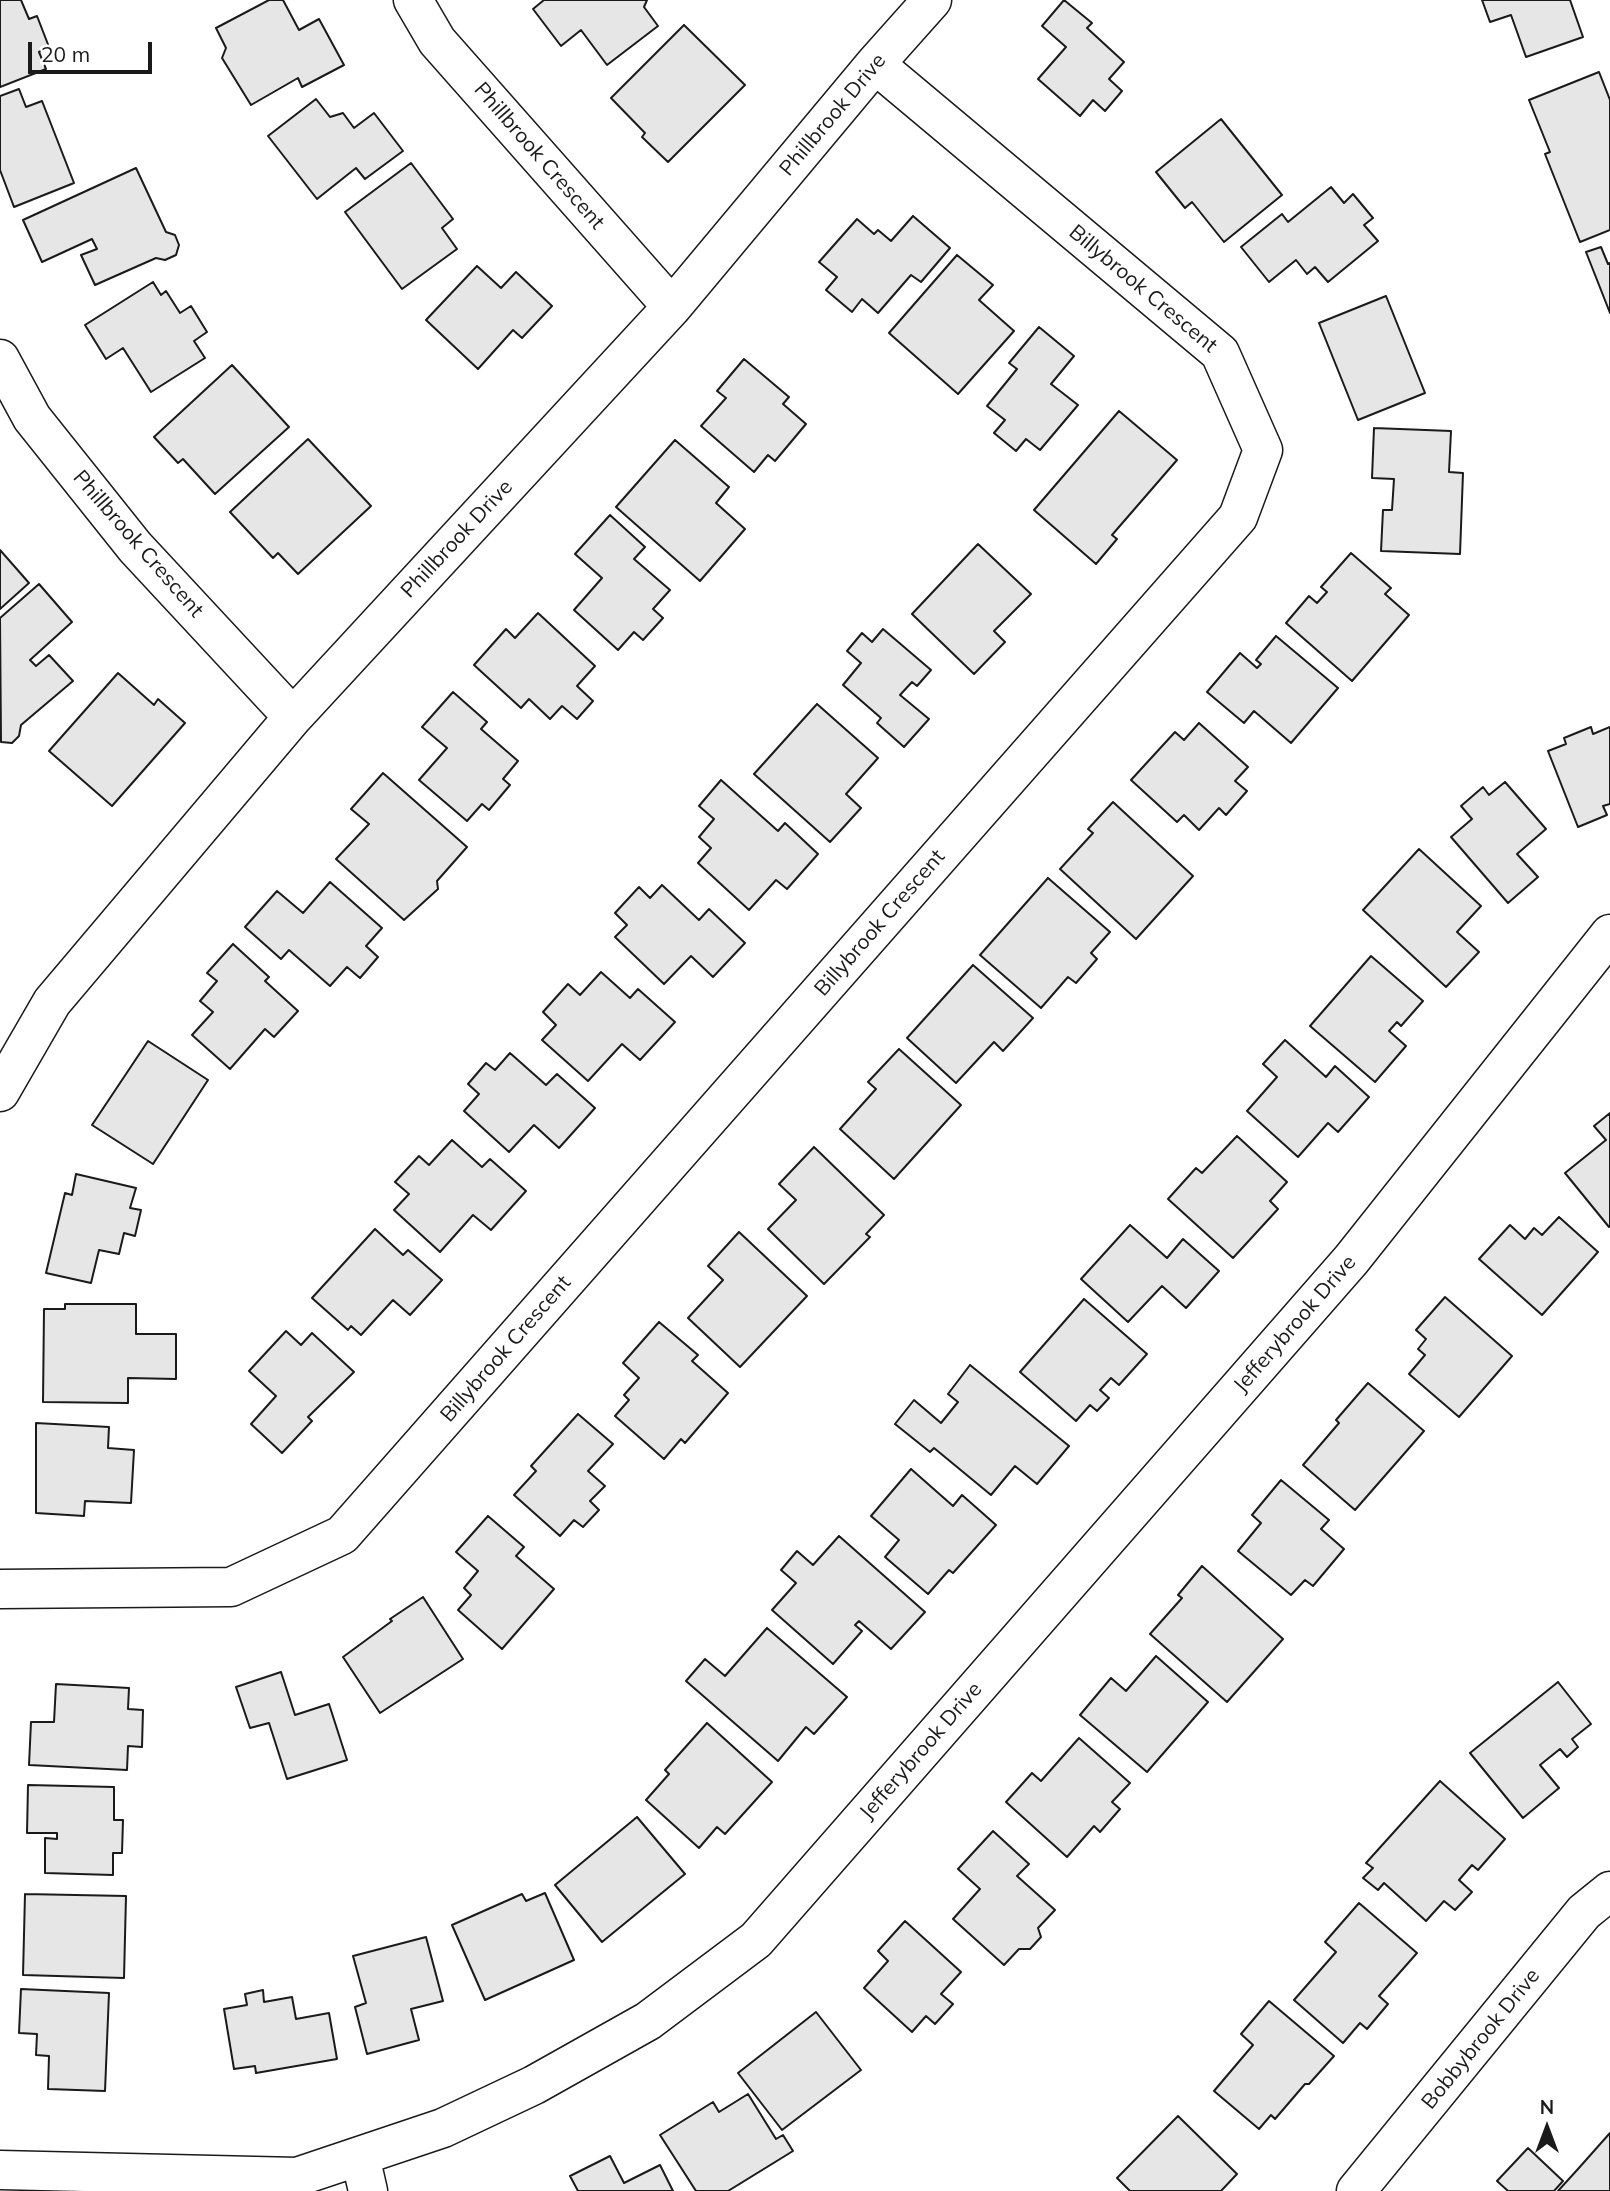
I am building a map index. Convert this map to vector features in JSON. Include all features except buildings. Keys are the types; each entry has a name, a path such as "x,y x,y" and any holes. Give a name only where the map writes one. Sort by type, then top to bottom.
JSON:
{"street":[{"name":"Phillbrook Crescent","path":"413,0 437,41 672,307"},
{"name":"Phillbrook Drive","path":"0,1092 52,1002 293,717 672,307 875,64 932,0"},
{"name":"Billybrook Crescent","path":"0,1589 231,1587 342,1535 1238,517 1263,450 1220,353 875,64"},
{"name":"Phillbrook Crescent","path":"0,359 32,418 135,547 293,717"},
{"name":"Jefferybrook Drive","path":"0,2170 297,2177 364,2173 443,2128 534,2085 648,2021 755,1940 1351,1260 1610,934"},
{"name":"Bobbybrook Drive","path":"1356,2191 1584,1912 1610,1891"}]}
